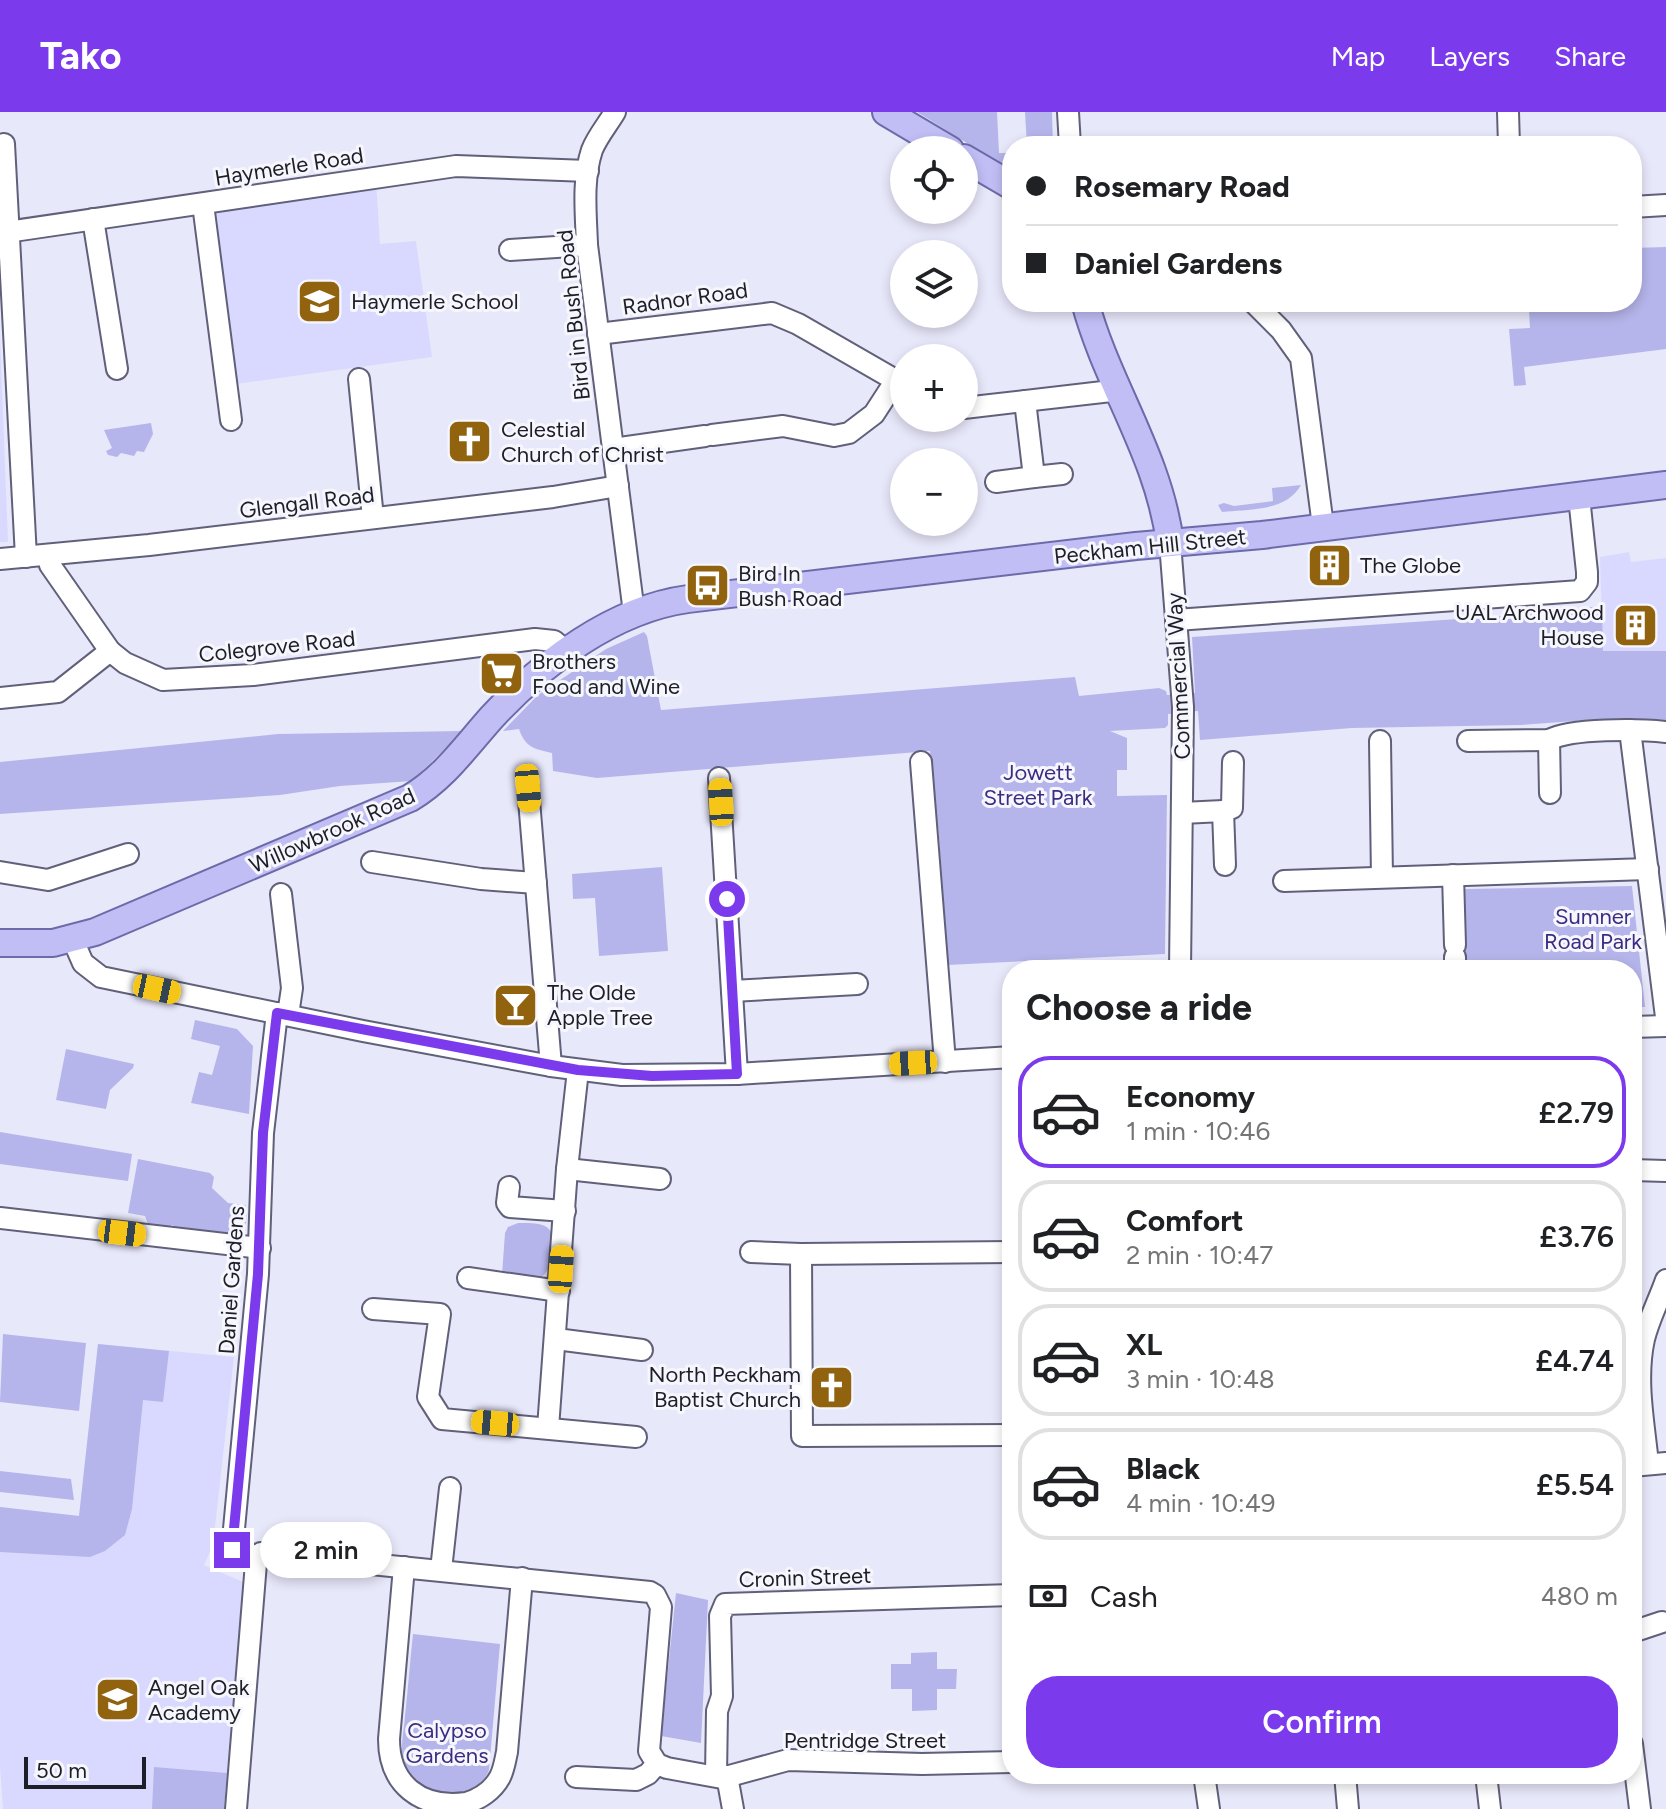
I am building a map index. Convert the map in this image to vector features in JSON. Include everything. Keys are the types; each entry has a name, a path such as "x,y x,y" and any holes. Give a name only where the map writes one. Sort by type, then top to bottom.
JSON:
{"main road":[{"path":"886,112 926,136"},
{"path":"978,166 1002,180"},
{"name":"Commercial Way","path":"1089,312 1156,479 1170,543"},
{"name":"Peckham Hill Street","path":"634,613 688,599 1262,535 1666,485"},
{"name":"Willowbrook Road","path":"0,943 34,945 73,940 394,806 429,788 498,711 567,652 600,629 634,613"}],"street":[{"name":"Bird in Bush Road","path":"615,112 593,148 585,195 587,245 634,613"},
{"path":"1068,112 1069,136"},
{"path":"1508,112 1509,136"},
{"path":"4,144 5,232 26,557"},
{"name":"Haymerle Road","path":"5,232 456,166 588,171"},
{"path":"203,204 231,420"},
{"path":"1642,206 1666,205"},
{"path":"93,219 117,369"},
{"path":"510,250 587,245"},
{"path":"1263,312 1281,330 1301,358 1323,526"},
{"name":"Radnor Road","path":"598,334 772,313 798,324 890,377"},
{"path":"359,379 373,518"},
{"path":"978,406 1120,390"},
{"path":"613,449 783,426 834,436 849,433 874,414 890,395"},
{"path":"1025,401 1034,477"},
{"path":"996,482 1062,474"},
{"name":"Glengall Road","path":"0,559 553,497 618,486"},
{"path":"1176,620 1580,591 1587,582 1587,572 1579,497"},
{"name":"Commercial Way","path":"1170,543 1183,730 1180,960"},
{"name":"Colegrove Road","path":"47,555 50,565 110,651 134,669 163,680 253,675 535,639 554,641 567,652"},
{"path":"0,698 58,692 110,651"},
{"path":"1468,741 1549,740 1560,734 1630,730 1666,732"},
{"path":"1630,730 1655,880 1666,1017"},
{"path":"1549,740 1550,793"},
{"path":"1380,741 1382,877"},
{"path":"921,762 945,1062"},
{"path":"1182,813 1232,808 1233,762"},
{"path":"719,778 737,1074"},
{"path":"528,788 551,1066"},
{"path":"1223,811 1225,865"},
{"path":"0,872 48,880 128,854"},
{"path":"372,862 481,879 536,883"},
{"path":"1284,881 1453,875 1655,880"},
{"path":"1453,875 1455,957"},
{"name":"Daniel Gardens","path":"232,1550 260,1248 263,1133 283,1014 292,988 281,894"},
{"path":"73,940 83,963 101,977 578,1070 652,1076 737,1074 1002,1058"},
{"path":"732,991 857,984"},
{"path":"1642,1027 1666,1026"},
{"path":"548,1428 567,1169 578,1070"},
{"path":"567,1169 660,1179"},
{"path":"1642,1170 1666,1171"},
{"path":"509,1187 507,1203 510,1207 565,1211"},
{"path":"0,1218 260,1248"},
{"path":"751,1252 1002,1252"},
{"path":"801,1254 802,1436 1002,1435"},
{"path":"468,1278 559,1291"},
{"path":"1642,1353 1647,1327 1666,1280"},
{"path":"373,1309 440,1314 428,1397 442,1419 636,1437"},
{"path":"556,1339 642,1350"},
{"path":"1642,1392 1649,1465"},
{"path":"441,1570 450,1488"},
{"path":"236,1809 256,1563 261,1553 635,1588 655,1595 661,1607 649,1751 657,1764 641,1779 576,1777"},
{"path":"404,1567 389,1757 407,1790 426,1803 441,1808 480,1798 493,1787 502,1772 507,1752 522,1578"},
{"name":"Cronin Street","path":"721,1776 717,1711 722,1696 720,1616 725,1604 1002,1595"},
{"path":"1642,1629 1662,1622"},
{"name":"Pentridge Street","path":"657,1764 673,1770 721,1776 788,1760 922,1764 1002,1762"},
{"path":"721,1776 733,1809"},
{"path":"1205,1784 1209,1809"},
{"path":"1346,1784 1348,1809"},
{"path":"1487,1784 1490,1809"},
{"path":"1637,1784 1640,1809"}],"shaded area":[{"name":"Haymerle School","path":"376,181 380,244 416,241 432,357 228,385 203,206"},
{"path":"0,335 8,542 0,542"},
{"name":"UAL Archwood House","path":"1629,552 1631,562 1666,558 1666,651 1603,652 1600,557"},
{"path":"98,1344 234,1357 213,1545 204,1565 243,1582 224,1809 3,1809 0,1766 0,1507 79,1516"}],"green space":[{"path":"917,112 997,112 999,153 1002,153 1002,165 978,150 978,136 956,136"},
{"path":"1025,112 1052,112 1053,136 1026,136"},
{"path":"1666,247 1666,349 1524,367 1526,385 1514,386 1509,329 1530,328 1529,312 1642,312 1642,248"},
{"path":"151,423 153,434 144,452 137,451 134,456 121,453 117,457 108,455 106,451 112,448 104,430"},
{"path":"1301,485 1286,500 1266,508 1222,512 1218,505 1273,501 1272,488"},
{"name":"Jowett Street Park","path":"1602,606 1603,651 1666,651 1666,722 1602,719 1521,725 1352,728 1200,740 1198,711 1168,714 1165,728 1110,731 1127,738 1127,770 1117,770 1117,796 1167,795 1165,954 947,965 930,751 597,778 553,771 552,753 531,746 519,729 503,731 538,695 606,649 644,632 661,710 1075,677 1079,696 1159,688 1167,695 1195,693 1192,637 1502,616"},
{"path":"463,731 412,781 340,786 280,795 0,814 0,762 278,734"},
{"path":"662,867 668,951 599,956 595,898 573,899 572,874"},
{"name":"Sumner Road Park","path":"1632,886 1640,960 1466,960 1465,889"},
{"name":"Sumner Road Park","path":"1642,979 1645,1007 1642,1007"},
{"path":"195,1020 237,1029 253,1046 249,1114 191,1103 199,1072 212,1075 220,1046 191,1039"},
{"path":"66,1049 134,1064 110,1090 106,1109 56,1100"},
{"path":"0,1132 132,1154 128,1181 0,1164"},
{"path":"138,1159 210,1173 214,1177 212,1188 228,1203 246,1205 245,1228 238,1234 221,1236 175,1228 173,1225 163,1229 149,1227 145,1216 128,1213"},
{"path":"518,1223 535,1223 549,1229 553,1247 548,1269 541,1277 527,1279 502,1275 505,1233 508,1227"},
{"path":"3,1334 86,1343 79,1411 0,1402"},
{"path":"98,1344 169,1351 163,1402 143,1400 132,1509 125,1535 105,1551 90,1557 0,1552 0,1507 79,1516"},
{"path":"0,1471 71,1479 74,1500 0,1492"},
{"path":"676,1593 708,1600 701,1743 661,1736"},
{"name":"Calypso Gardens","path":"413,1634 500,1644 489,1770 480,1783 466,1791 447,1794 430,1790 415,1781 405,1768 402,1743"},
{"path":"937,1652 937,1669 957,1669 956,1689 937,1689 937,1710 912,1711 912,1689 891,1689 891,1664 911,1664 911,1653"},
{"path":"154,1767 227,1773 224,1809 152,1809"}],"place":[{"name":"Haymerle School","path":"320,301"},
{"name":"Celestial Church of Christ","path":"470,442"},
{"name":"The Globe","path":"1329,565"},
{"name":"Bird In Bush Road","path":"707,586"},
{"name":"UAL Archwood House","path":"1635,625"},
{"name":"Brothers Food and Wine","path":"501,674"},
{"name":"The Olde Apple Tree","path":"516,1005"},
{"name":"North Peckham Baptist Church","path":"832,1387"},
{"name":"Angel Oak Academy","path":"117,1700"}],"route":[{"path":"232,1550 258,1274 263,1133 277,1013 578,1070 652,1076 737,1074 727,899"}]}
